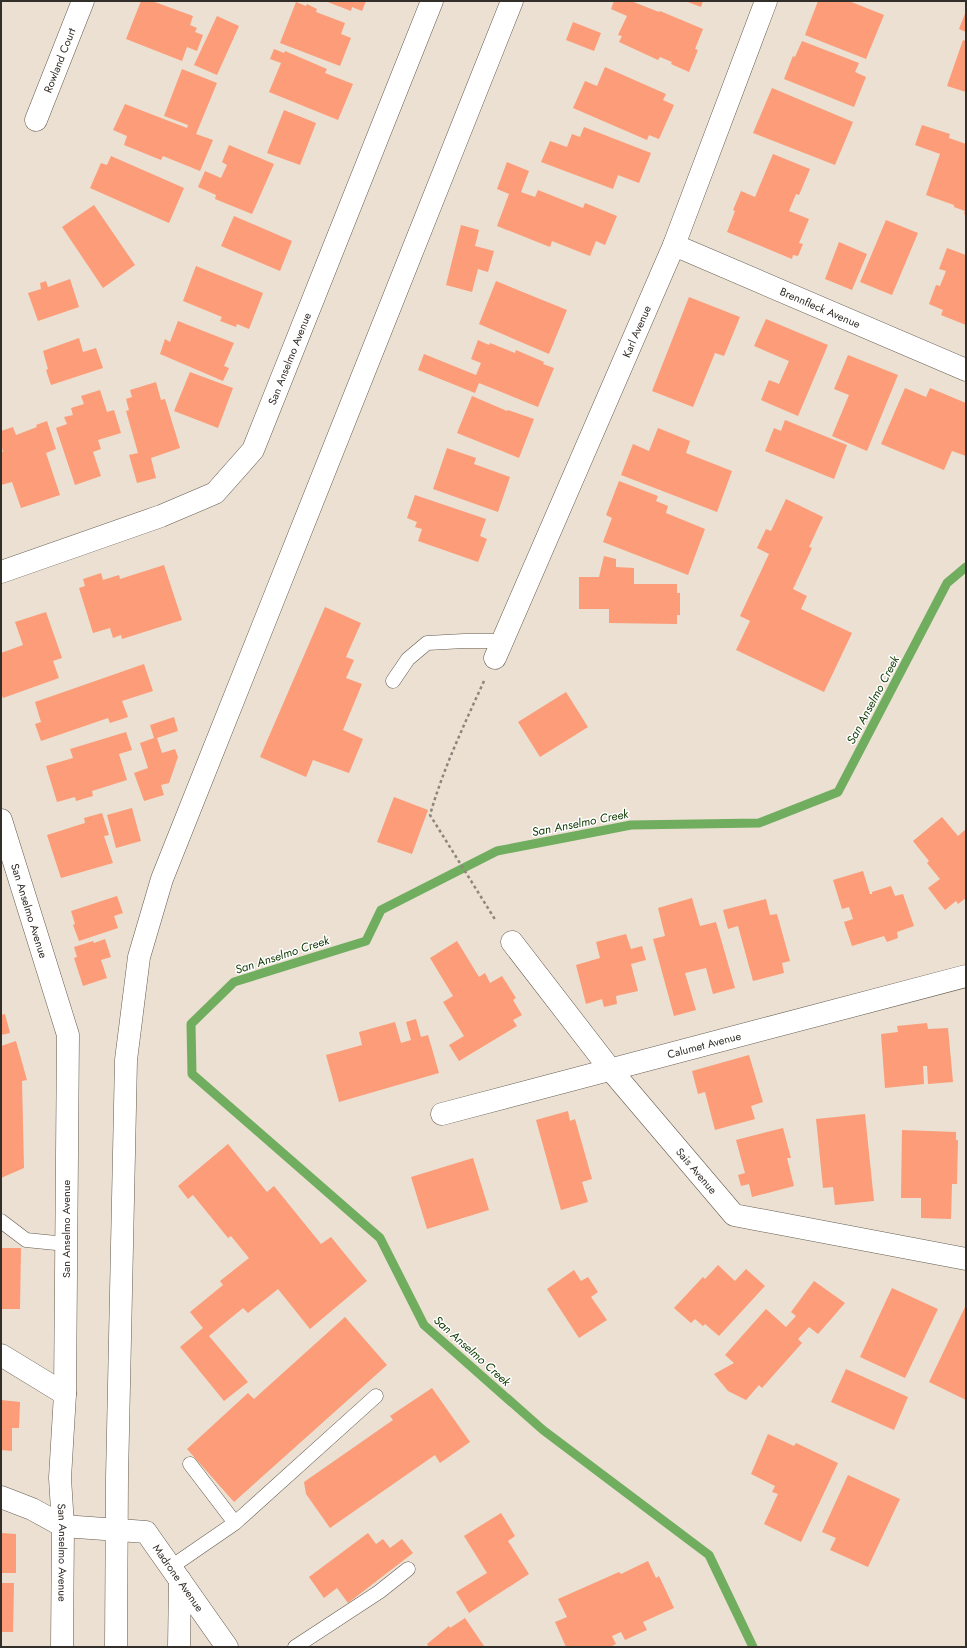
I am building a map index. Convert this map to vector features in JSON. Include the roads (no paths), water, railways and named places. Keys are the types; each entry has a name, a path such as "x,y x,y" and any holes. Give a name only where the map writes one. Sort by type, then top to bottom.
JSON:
{"street":[{"name":"Rowland Court","path":"36,120 83,1"},
{"name":"San Anselmo Avenue","path":"1,572 162,516 215,493 253,450 432,1"},
{"path":"116,1647 126,1060 139,957 162,879 512,1"},
{"name":"Karl Avenue","path":"499,649 674,245 766,1"},
{"name":"Brennfleck Avenue","path":"674,245 966,370"},
{"name":"San Anselmo Avenue","path":"1,820 68,1035 65,1394 60,1478 63,1526 62,1647"},
{"name":"Sais Avenue","path":"512,942 610,1069 734,1215 966,1259"},
{"name":"Calumet Avenue","path":"442,1114 966,976"},
{"path":"1,1355 65,1394"},
{"path":"1,1497 32,1509 63,1526 117,1530"},
{"name":"Madrone Avenue","path":"117,1530 146,1532 227,1647"},
{"path":"175,1573 179,1647"}],"lane":[{"path":"393,681 408,660 426,643 464,641 499,649"},
{"path":"1,1221 26,1240 66,1244"},
{"path":"175,1573 235,1523 376,1396"},
{"path":"190,1464 235,1523"},
{"path":"295,1647 379,1592 408,1568"}],"waterway":[{"name":"San Anselmo Creek","path":"753,1647 709,1555 543,1430 424,1325 380,1238 192,1074 191,1024 234,982 366,941 381,910 497,851 631,825 759,823 838,792 947,583 966,567"}]}
